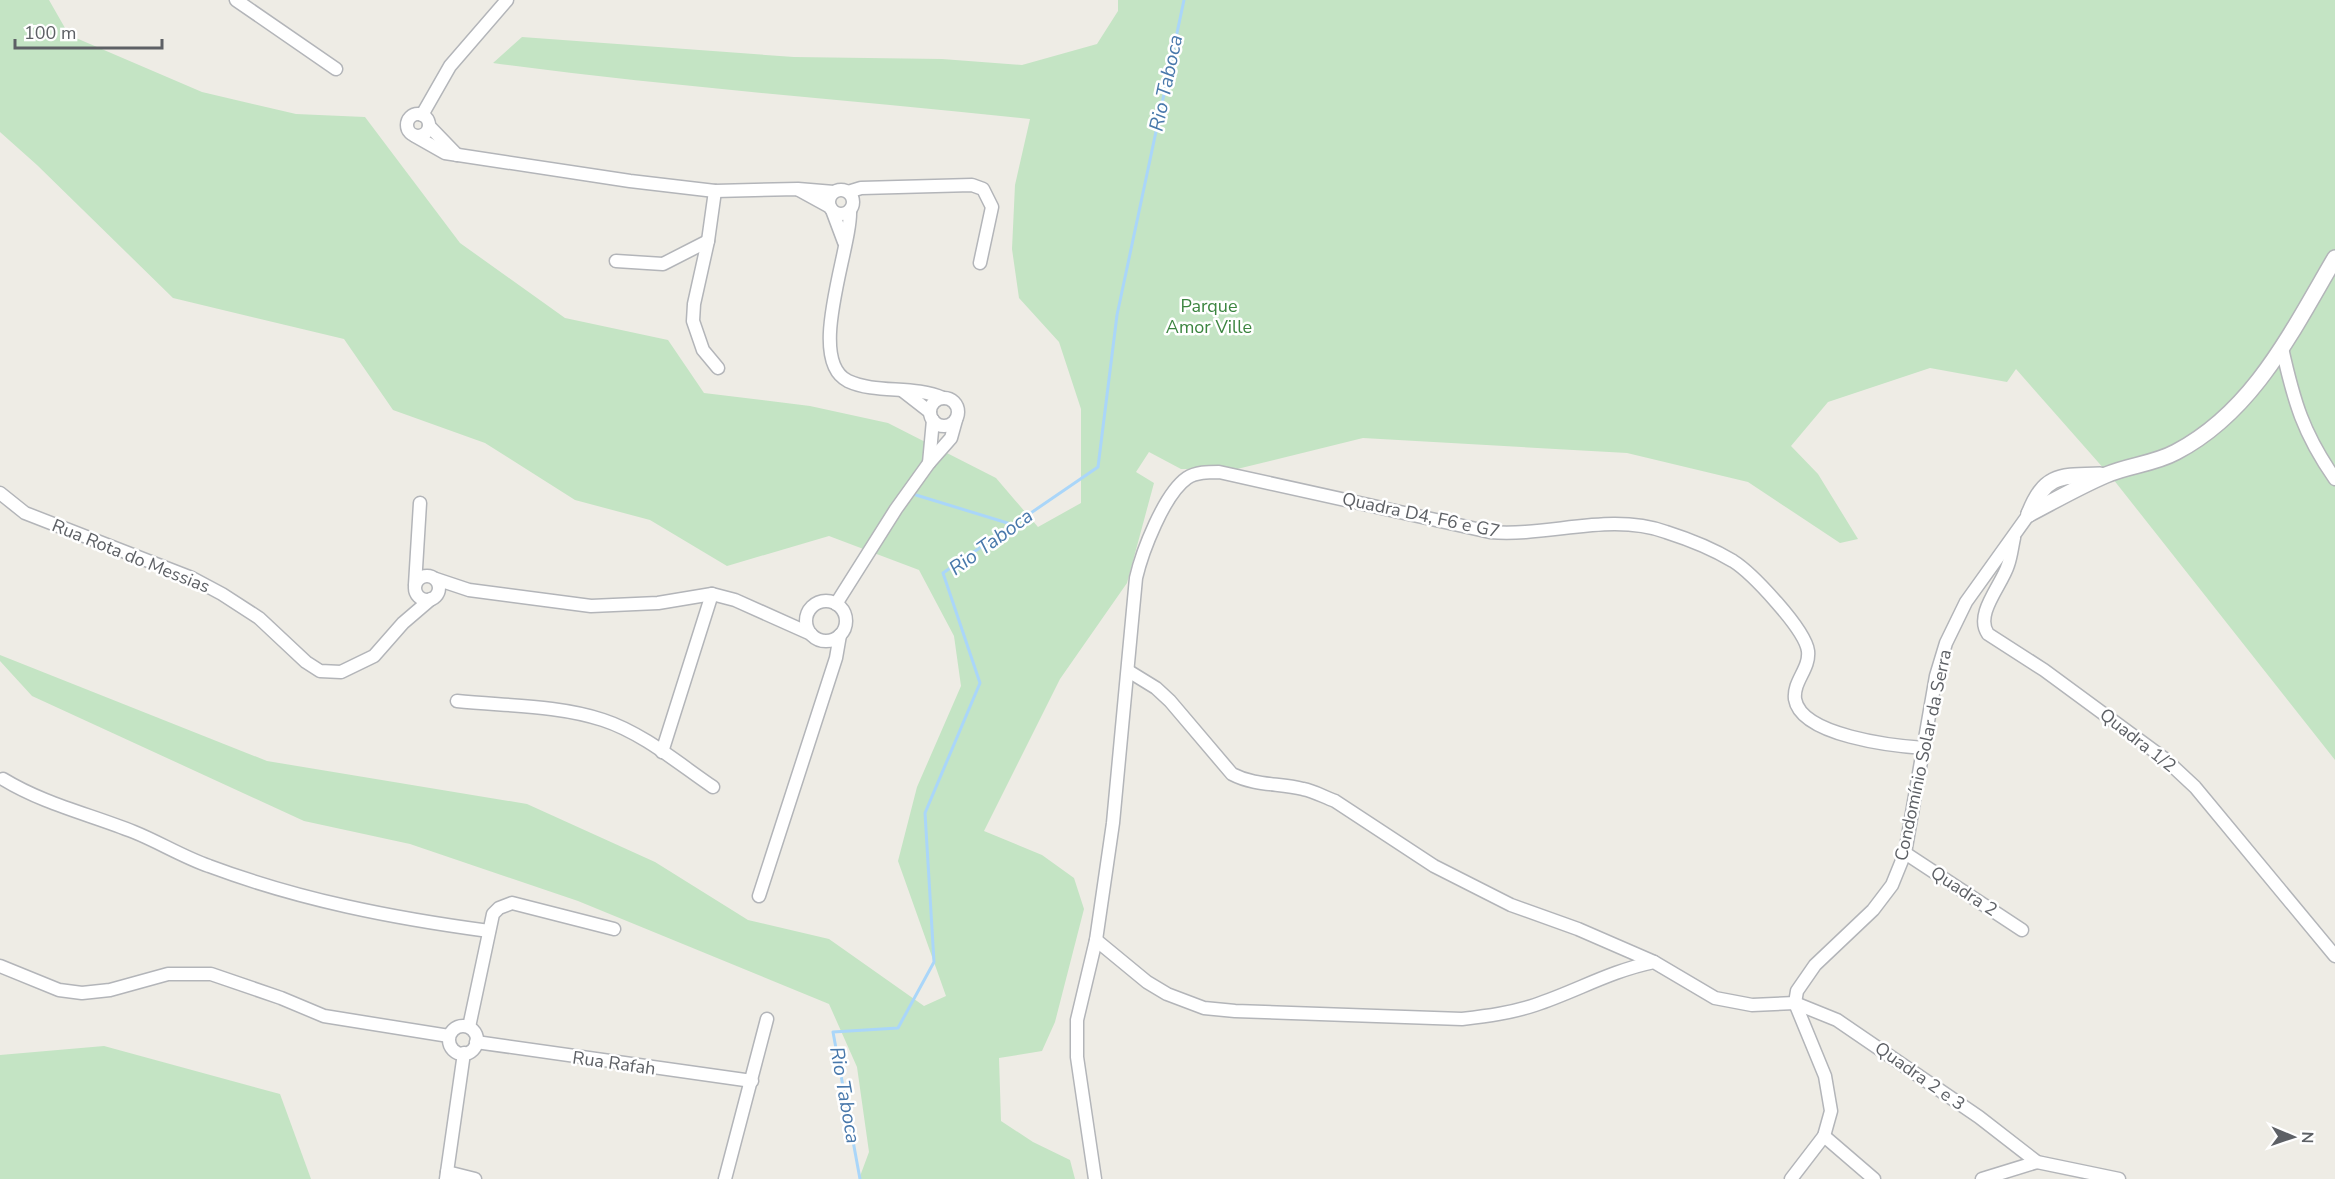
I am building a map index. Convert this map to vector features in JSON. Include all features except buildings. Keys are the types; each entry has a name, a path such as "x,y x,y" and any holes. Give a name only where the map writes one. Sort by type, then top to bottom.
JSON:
{"street":[{"path":"236,0 336,69"},
{"path":"415,136 424,134 425,121 450,66 507,0"},
{"path":"457,155 425,121 415,115 408,122 408,129 415,136 436,150 457,155 715,191 798,189 834,192 850,202"},
{"path":"798,189 841,214 850,202 867,188 972,185 983,189 992,207 980,263"},
{"path":"715,191 708,242 694,304 693,321 703,350 718,368"},
{"path":"834,192 830,196 831,209 844,242"},
{"path":"836,604 929,463 951,438 959,411 955,403 929,392 848,381 837,372 832,363 829,345 844,242 850,225 850,202"},
{"path":"616,261 663,264 708,242"},
{"name":"Condomínio Solar da Serra","path":"1795,1004 1800,985 1815,965 1884,898 1892,885 1905,853 1936,676 1946,644 1966,602 2016,531 2029,514 2106,474 2175,453 2200,437 2238,407 2282,348 2335,258"},
{"path":"2282,348 2295,405 2305,431 2335,479"},
{"path":"900,388 944,426 956,420"},
{"path":"929,463 932,416 936,401 944,398"},
{"name":"Quadra D4, F6 e G7","path":"1130,672 1136,578 1142,552 1178,486 1192,475 1219,472 1491,532 1515,534 1574,525 1609,524 1664,531 1734,562 1756,582 1794,626 1808,650 1805,670 1795,692 1799,709 1807,717 1847,737 1924,748"},
{"name":"Rua Rota do Messias","path":"0,493 26,513 151,561 222,594 259,618 320,672 341,672 374,656 403,623"},
{"path":"420,503 415,587 421,598 433,598 469,590"},
{"name":"Quadra 1/2","path":"2016,531 2008,566 1985,616 1984,629 2165,759 2195,787 2335,956"},
{"path":"403,623 433,598 439,590 434,578 417,554"},
{"path":"403,623 415,587 422,576 469,590 591,606 658,603 712,594 735,600 783,624 811,634 822,641 836,658"},
{"path":"662,752 712,594"},
{"path":"759,896 836,658 840,635 846,619 836,604 820,602 811,608 806,618 811,634"},
{"path":"783,624 806,618"},
{"path":"822,641 840,635"},
{"path":"1095,1179 1077,1057 1077,1020 1096,940 1113,823 1130,672 1156,688 1170,701 1232,774 1246,781 1302,789 1335,801 1434,866 1510,905 1578,929 1654,962 1714,998 1752,1005 1795,1004 1825,1076 1831,1098 1831,1111 1824,1136 1791,1179"},
{"path":"458,701 553,711 603,720 662,752 712,787"},
{"path":"3,779 27,794 133,831 205,865 272,888 407,920 489,931"},
{"name":"Quadra 2","path":"1905,853 2022,930"},
{"path":"469,1027 493,914 499,908 512,903 614,929"},
{"path":"1096,940 1147,982 1186,1003 1214,1009 1272,1013 1462,1019 1485,1016 1537,1004 1623,968 1654,962"},
{"path":"0,966 59,990 82,993 110,990 168,974 211,974 281,998 324,1016 449,1036"},
{"name":"Quadra 2 e 3","path":"1795,1004 1838,1020 1860,1033 1979,1117 2037,1162"},
{"path":"725,1179 767,1019"},
{"path":"461,1026 469,1027 475,1034 476,1042 472,1050 464,1053 452,1049 449,1036 454,1029 461,1026"},
{"name":"Rua Rafah","path":"476,1042 752,1081"},
{"path":"464,1053 446,1176 475,1179"},
{"path":"1824,1136 1874,1179"},
{"path":"1982,1179 2037,1162 2120,1179"}],"green space":[{"name":"Parque Amor Ville","path":"0,0 49,0 69,35 202,92 296,114 365,117 460,243 565,318 668,340 704,393 810,406 888,423 996,478 1038,527 1081,503 1081,409 1059,342 1019,298 1012,249 1015,185 1030,119 694,86 493,63 522,37 794,57 942,59 1022,65 1097,44 1118,11 1118,0 2335,0 2335,760 2113,479 2016,369 2007,382 1930,368 1828,402 1791,446 1818,474 1858,539 1840,543 1748,482 1627,453 1363,438 1237,469 1181,469 1149,452 1136,472 1154,483 1127,583 1060,679 984,831 1042,855 1074,878 1084,909 1055,1022 1042,1051 999,1058 1001,1121 1033,1142 1070,1160 1075,1179 859,1179 869,1152 857,1067 829,1004 578,901 410,844 304,821 32,696 0,661 0,655 267,761 527,804 655,862 748,920 829,939 924,1006 946,996 898,861 917,787 961,686 954,636 919,570 829,536 727,566 650,520 575,500 485,443 393,410 344,339 173,298 37,165 0,132"},
{"path":"104,1046 280,1094 311,1179 0,1179 0,1055"}],"waterway":[{"name":"Rio Taboca","path":"860,1179 833,1032 898,1028 934,962 925,813 980,683 943,573 1098,467 1117,315 1184,0"},
{"path":"916,495 1014,525"}]}
